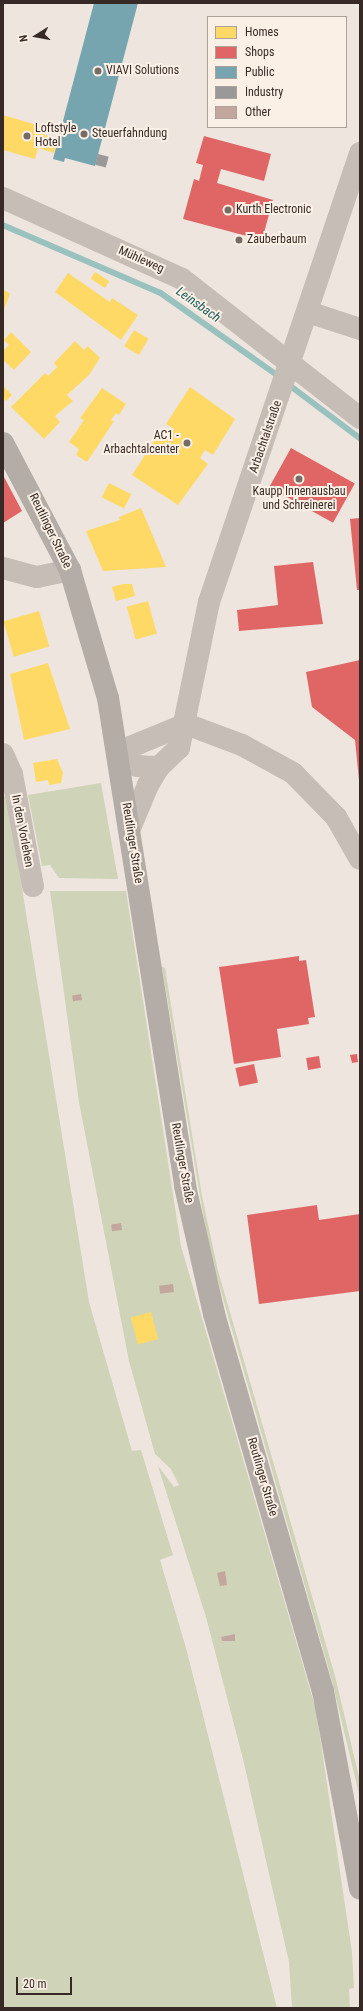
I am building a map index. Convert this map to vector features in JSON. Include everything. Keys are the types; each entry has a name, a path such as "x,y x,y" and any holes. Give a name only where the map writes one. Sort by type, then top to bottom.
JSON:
{"main road":[{"name":"Reutlinger Straße","path":"3,443 70,570 94,644 118,752 175,1126 199,1253 323,1692 360,1889"}],"street":[{"name":"Arbachtalstraße","path":"130,828 159,767 179,748 186,724 209,602 308,312 360,153"},
{"name":"Mühleweg","path":"3,198 182,278 360,418"},
{"path":"308,312 360,329"},
{"path":"3,568 37,577 70,570"},
{"path":"118,752 186,724 242,745 293,773 336,817 360,859"},
{"path":"118,752 137,766 159,767"},
{"name":"In den Vorlehen","path":"3,754 12,774 33,886"}],"green space":[{"path":"101,783 118,879 59,878 50,865 42,866 28,795"},
{"path":"7,796 89,1302 132,1451 141,1450 173,1555 160,1560 186,1648 277,2008 3,2008 3,797"},
{"path":"50,891 126,891 181,1246 316,1710 352,1952 354,1988 349,1989 350,2008 292,2008 289,1962 243,1759 206,1617 158,1466 174,1487 179,1485 171,1469 155,1454 129,1361 79,1102"},
{"path":"162,967 165,968 202,1196 218,1271 335,1676 360,1781 360,1798 332,1681 209,1249"}],"building: Homes":[{"name":"Loftstyle Hotel","path":"3,115 44,127 42,134 58,139 54,153 38,148 35,159 3,150"},
{"path":"95,272 109,281 105,288 91,279"},
{"path":"68,273 110,302 112,298 138,315 121,340 55,292"},
{"path":"3,289 10,294 3,312"},
{"path":"134,330 149,339 139,355 124,346"},
{"path":"11,332 31,352 14,370 3,360 3,351 9,345 4,340"},
{"path":"75,341 84,350 88,346 100,358 89,375 67,395 73,401 55,416 60,422 44,439 11,407 45,373 48,376 57,367 54,363"},
{"path":"3,386 12,395 6,401 3,397"},
{"name":"AC1 - Arbachtalcenter","path":"190,387 235,419 213,455 205,450 200,458 208,464 178,505 132,475 160,432 168,437 174,429 166,424"},
{"path":"102,388 126,404 119,415 116,413 111,420 114,421 87,462 76,455 79,449 69,442 84,420 80,418"},
{"path":"109,483 131,494 124,509 102,497"},
{"path":"141,508 166,567 103,571 86,531 120,520 119,517"},
{"path":"123,584 132,584 135,596 116,601 112,587"},
{"path":"148,601 157,634 136,640 127,607"},
{"path":"39,611 49,647 14,657 3,621"},
{"path":"48,663 70,729 24,740 10,674"},
{"path":"57,759 63,773 61,783 49,785 48,780 36,782 33,763"},
{"path":"151,1312 158,1339 138,1344 131,1317"}],"building: Shops":[{"path":"204,136 271,154 264,181 221,169 217,183 273,200 262,240 183,219 194,179 199,181 203,165 196,163"},
{"path":"291,448 355,483 333,523 269,487"},
{"path":"3,475 22,511 3,523"},
{"path":"360,518 360,590 357,590 350,519"},
{"path":"313,562 323,624 239,631 237,610 278,605 274,566"},
{"path":"360,660 359,780 355,740 312,707 306,672"},
{"path":"299,956 299,961 306,960 315,1017 308,1018 309,1024 277,1029 281,1057 234,1064 219,967"},
{"path":"357,1054 358,1062 352,1063 350,1055"},
{"path":"319,1056 321,1068 308,1070 306,1058"},
{"path":"254,1064 258,1083 239,1087 235,1068"},
{"path":"317,1205 319,1220 360,1214 360,1291 259,1304 247,1215"}],"building: Public":[{"name":"VIAVI Solutions","path":"94,3 138,3 95,166 65,158 64,162 53,159"}],"building: Industry":[{"path":"98,154 109,157 106,167 95,165"}],"building: Other":[{"path":"81,994 82,1000 73,1001 72,995"},
{"path":"121,1223 122,1230 112,1231 111,1224"},
{"path":"173,1284 174,1292 160,1294 159,1286"},
{"path":"225,1571 227,1585 220,1586 217,1573"},
{"path":"235,1634 235,1641 222,1641 221,1637"}],"waterway":[{"name":"Leinsbach","path":"3,225 161,293 280,377"},
{"name":"Leinsbach","path":"288,384 360,438"}],"place":[{"name":"VIAVI Solutions","path":"98,71"},
{"name":"Steuerfahndung","path":"84,134"},
{"name":"Loftstyle Hotel","path":"27,136"},
{"name":"Kurth Electronic","path":"228,210"},
{"name":"Zauberbaum","path":"239,240"},
{"name":"AC1 - Arbachtalcenter","path":"187,443"},
{"name":"Kaupp Innenausbau und Schreinerei","path":"299,479"}]}
